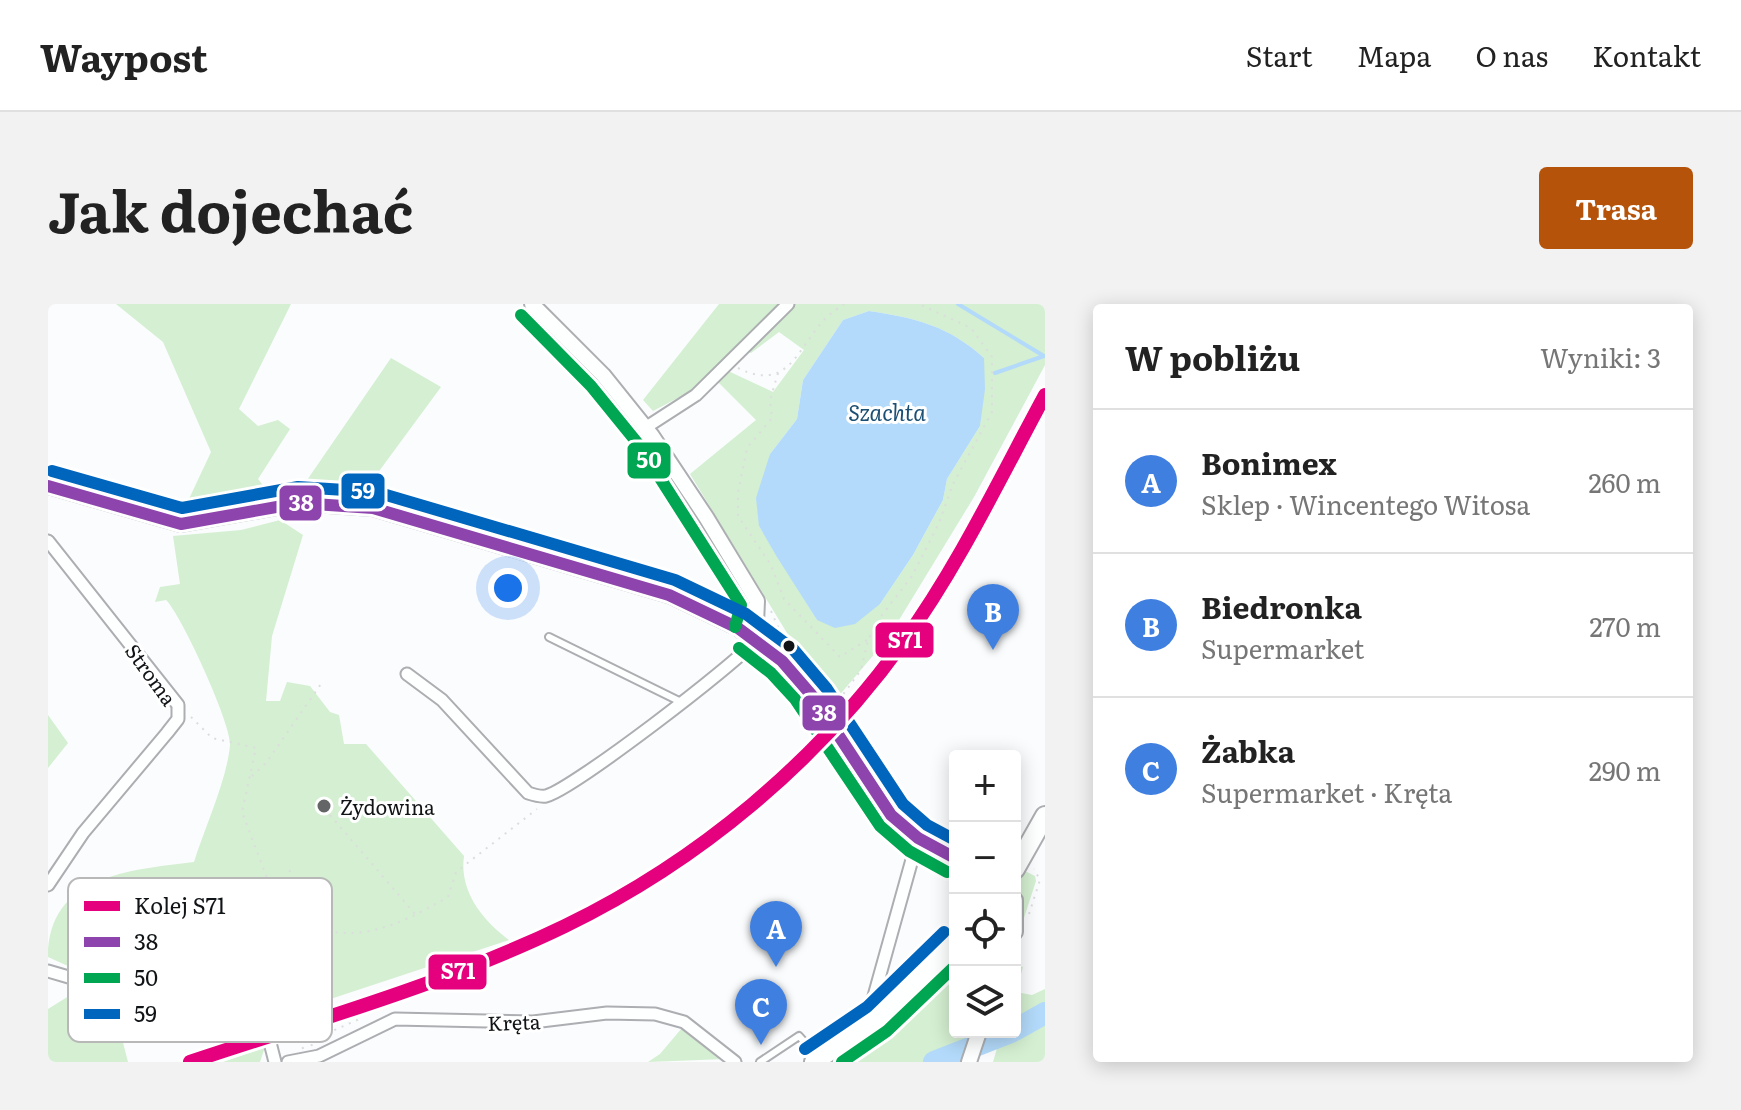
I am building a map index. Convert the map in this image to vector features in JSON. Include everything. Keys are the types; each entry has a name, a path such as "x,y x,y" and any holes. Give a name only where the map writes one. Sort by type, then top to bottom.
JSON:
{"main road":[{"path":"1022,868 1045,816"},
{"path":"817,1060 897,1002 949,951"}],"street":[{"path":"407,674 442,700 528,793 548,795 588,770 681,702 752,638 757,601 732,556 645,428 603,375 532,304"},
{"path":"645,428 696,395 788,304"},
{"path":"48,486 166,522 208,522 256,511 320,503 387,511 641,585 694,606 752,638 801,681 885,807 918,838 949,855"},
{"name":"Stroma","path":"48,541 178,705 178,719 83,833 48,885"},
{"path":"874,996 918,838"},
{"path":"48,971 68,977"},
{"name":"Kręta","path":"288,1062 306,1058 401,1018 503,1022 607,1013 655,1014 684,1022 735,1062"},
{"path":"969,1060 977,1038"},
{"path":"270,1042 275,1062"}],"lane":[{"path":"549,637 681,702"},
{"path":"760,1062 799,1036 817,1060"}],"path":[{"path":"728,363 756,377 778,373 800,356 823,321 844,304"},
{"path":"831,711 861,670 868,640 912,576 939,523 953,484 992,412 992,357 971,328 919,304"},
{"path":"778,373 770,400 772,418 747,448 738,493 738,516 771,565 784,599 840,657 868,640"},
{"path":"767,606 787,641 785,646"},
{"path":"251,777 266,763 321,684"},
{"path":"178,705 212,738 256,748 242,812 267,878"},
{"path":"332,933 342,936 416,915 448,897 456,872 540,807 538,796"},
{"path":"330,815 416,915"},
{"path":"288,878 291,866"},
{"path":"1022,868 1039,874 1040,880 1028,916"},
{"path":"332,1022 399,1002 551,943"},
{"path":"332,1031 357,1020 364,1034"},
{"path":"306,1058 314,1052 310,1042"}],"green space":[{"path":"116,304 291,304 239,409 258,426 278,420 290,429 258,479 266,489 305,483 391,358 441,387 360,497 304,495 181,516 211,452 163,342"},
{"path":"719,304 779,304 693,390 653,411 643,400"},
{"path":"792,304 1045,304 1045,365 974,497 888,638 831,705 690,474 756,420 716,380 726,370 773,392 804,350 779,332 751,353 745,350","holes":["869,311 945,331 984,358 980,426 947,479 943,500 913,555 880,604 817,620 759,526 770,454 797,419 803,380 843,320"]},
{"path":"280,520 303,535 272,636 266,701 280,701 287,682 310,686 330,712 339,715 344,744 366,744 464,856 465,881 474,904 509,940 332,998 332,878 108,878 194,862 225,773 230,745 215,694 183,626 166,600 155,602 160,587 180,584 173,536 241,530"},
{"path":"48,715 68,743 48,768"},
{"path":"1023,870 1035,876 1036,881 1021,927 1021,894"},
{"path":"68,903 68,966 48,957 52,930"},
{"path":"949,971 949,1038 968,1038 959,1062 837,1062 919,999"},
{"path":"1045,989 1045,1015 1021,1029 1021,993 1032,995"},
{"path":"68,997 68,1042 123,1042 128,1062 48,1062 48,1009"},
{"path":"1045,1018 1045,1062 993,1062 998,1045 1010,1038 1021,1038 1021,1032"},
{"path":"682,1028 725,1059 648,1062 660,1054"},
{"path":"265,1047 260,1062 223,1062"}],"water":[{"name":"Szachta","path":"869,311 931,325 958,338 984,358 985,389 980,426 947,479 943,500 913,555 880,604 855,624 835,628 817,620 777,557 759,526 756,498 770,454 797,419 803,380 843,320"}],"waterway":[{"path":"958,304 1044,356"},
{"path":"995,373 1044,356"},
{"path":"1021,1027 1045,1013"},
{"path":"934,1062 996,1038"}],"rail line":[{"name":"S71","path":"332,1016 474,966 565,926 662,871 752,804 833,727 904,641 961,552 1045,395"},
{"name":"S71","path":"190,1062 251,1042"}],"transit line":[{"name":"50","path":"521,315 591,386 639,445 741,605 735,627"},
{"name":"59","path":"52,471 182,508 298,487 376,492 675,580 746,614 793,649 827,689 903,804 927,825 949,837"},
{"name":"38","path":"48,486 181,524 299,503 373,508 669,595 738,628 782,661 814,698 891,815 918,838 949,855"},
{"name":"50","path":"739,648 771,673 795,699 880,826 909,851 947,872"},
{"name":"59","path":"805,1049 867,1007 944,932"},
{"name":"50","path":"842,1062 887,1031 949,972"}],"place":[{"name":"Biedronka","path":"993,650"},
{"name":"Żydowina","path":"324,806"},
{"name":"Bonimex","path":"776,967"},
{"name":"Żabka","path":"761,1045"}]}
